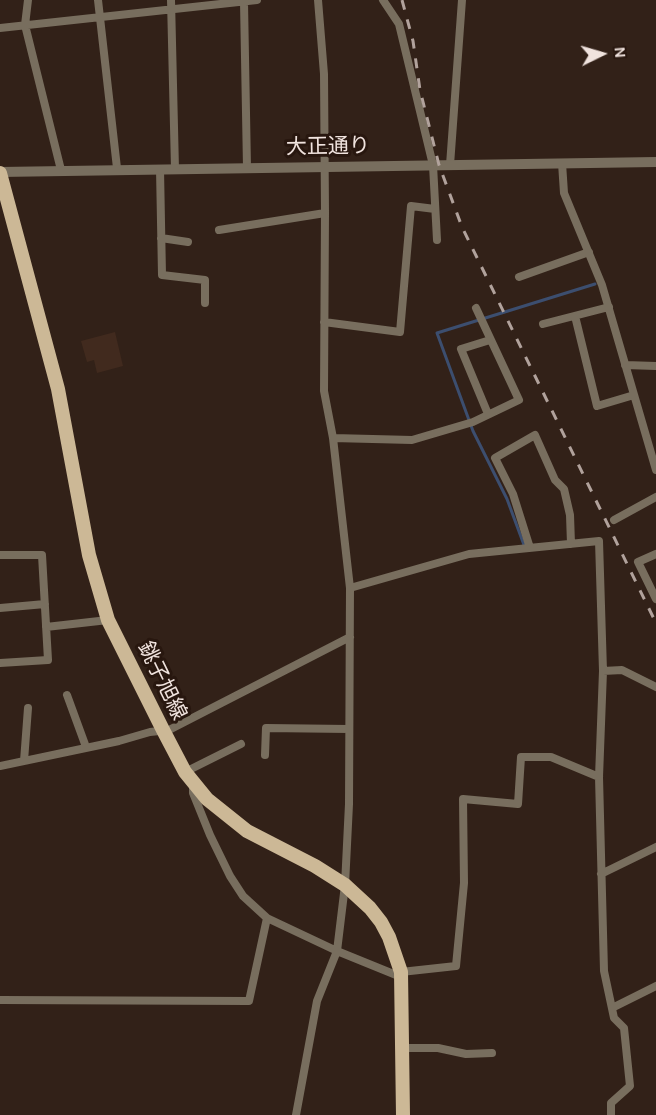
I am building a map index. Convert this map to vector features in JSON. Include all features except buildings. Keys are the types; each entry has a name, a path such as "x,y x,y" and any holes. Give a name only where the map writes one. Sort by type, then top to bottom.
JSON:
{"main road":[{"name":"銚子旭線","path":"0,172 58,389 89,555 108,620 163,730 189,777 207,799 247,831 315,866 345,885 370,908 381,922 389,937 401,974 403,1115"}],"street":[{"path":"28,0 25,25 61,170"},
{"path":"98,0 117,168"},
{"path":"0,28 100,17 171,5 257,0"},
{"path":"296,1115 317,1001 337,951 345,885 350,804 350,588 333,438 324,391 324,74 318,0"},
{"path":"383,0 399,24 433,165 437,240"},
{"path":"450,165 462,0"},
{"path":"244,2 247,168"},
{"path":"171,5 175,169"},
{"name":"大正通り","path":"0,172 117,168 656,162"},
{"path":"562,164 564,193 602,285 656,470"},
{"path":"160,169 162,275 205,280 206,303"},
{"path":"324,322 400,332 411,206 435,209"},
{"path":"219,230 325,213"},
{"path":"161,238 188,242"},
{"path":"519,278 589,252"},
{"path":"543,324 609,307"},
{"path":"333,438 411,440 473,423 519,400 476,308"},
{"path":"575,316 597,406 634,395"},
{"path":"488,414 460,349 490,340"},
{"path":"625,365 656,366"},
{"path":"530,548 513,494 495,458 535,435 555,480 564,489 570,515 571,544"},
{"path":"614,520 656,497"},
{"path":"350,588 470,554 599,541 603,671 599,777 604,971 614,1018 624,1028 630,1086 611,1103 611,1115"},
{"path":"656,554 638,562 656,599"},
{"path":"0,555 42,555 48,660 0,663"},
{"path":"0,608 45,604"},
{"path":"46,627 108,620"},
{"path":"0,766 119,741 150,732 169,730 350,638"},
{"path":"603,671 622,670 656,687"},
{"path":"67,695 86,747"},
{"path":"24,761 28,708"},
{"path":"266,755 266,728 350,729"},
{"path":"241,744 189,777 210,836 243,896 267,918 337,951 401,974 456,966 464,883 463,799 518,804 521,757 550,757 599,777"},
{"path":"601,874 656,847"},
{"path":"0,1000 249,1000 267,918"},
{"path":"612,1008 656,986"},
{"path":"401,1048 438,1048 465,1054 492,1053"}],"shaded area":[{"path":"115,332 123,366 97,373 94,360 87,362 81,341"}],"waterway":[{"path":"524,545 507,499 473,431 437,333 595,284"}],"railway":[{"path":"402,0 413,41 420,90 439,165 462,227 656,623"}]}
